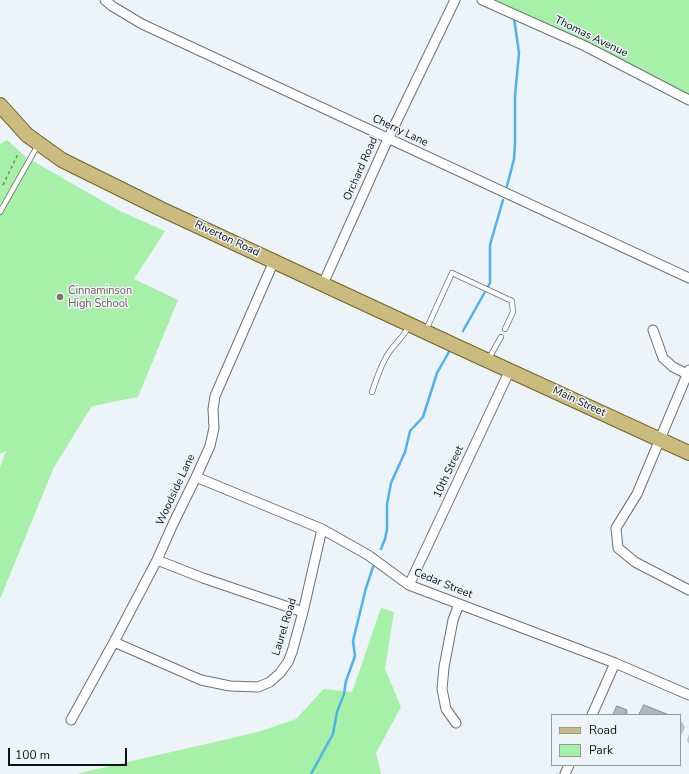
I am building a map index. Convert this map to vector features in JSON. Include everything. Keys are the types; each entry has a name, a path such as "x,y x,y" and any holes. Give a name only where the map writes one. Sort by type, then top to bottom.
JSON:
{"main road":[{"name":"Riverton Road","path":"0,105 28,135 62,160 161,209 469,352"},
{"name":"Main Street","path":"469,352 689,453"}],"street":[{"name":"Cherry Lane","path":"105,0 112,6 142,24 689,278"},
{"name":"Orchard Road","path":"323,284 388,139 455,0"},
{"name":"Thomas Avenue","path":"482,0 585,46 689,100"},
{"name":"Woodside Lane","path":"71,720 157,560 172,524 210,446 214,430 215,396 274,261"},
{"path":"653,330 663,358 673,367 688,372 637,494 616,528 618,548 635,562 689,590"},
{"name":"10th Street","path":"409,585 510,370"},
{"name":"Cedar Street","path":"196,477 322,529 368,555 409,585 615,663 689,695"},
{"name":"Laurel Road","path":"114,642 201,680 230,686 258,687 270,682 280,673 288,662 292,652 303,612 322,529"},
{"path":"157,560 203,578 303,612"},
{"path":"456,723 446,709 442,689 444,667 453,620 459,604"},
{"path":"592,714 615,663"}],"lane":[{"path":"0,212 40,143"},
{"path":"425,332 452,274 512,301 513,312 505,329"},
{"path":"372,392 386,358 390,351 407,332 410,325"},
{"path":"488,360 501,337"}],"path":[{"path":"3,185 18,154"}],"green space":[{"path":"480,0 689,0 689,98"},
{"name":"Cinnaminson High School","path":"7,140 26,157 118,210 165,231 134,279 178,300 138,397 92,406 54,467 0,599 0,468 6,451 0,454 0,144"},
{"path":"381,608 394,612 385,669 401,707 376,753 381,774 76,774 258,732 296,719 324,689 352,692"}],"building":[{"path":"644,705 666,714 640,714"},
{"path":"617,706 627,710 625,714 613,714"}],"waterway":[{"path":"507,186 514,159 515,96 519,53 514,18"},
{"path":"463,331 490,283 490,245 503,200"},
{"path":"381,549 387,529 387,504 391,483 405,452 410,431 423,417 437,373 450,350"},
{"path":"311,774 333,734 337,712 355,656 353,641 366,588 373,567"}],"place":[{"name":"Cinnaminson High School","path":"60,297"}]}
